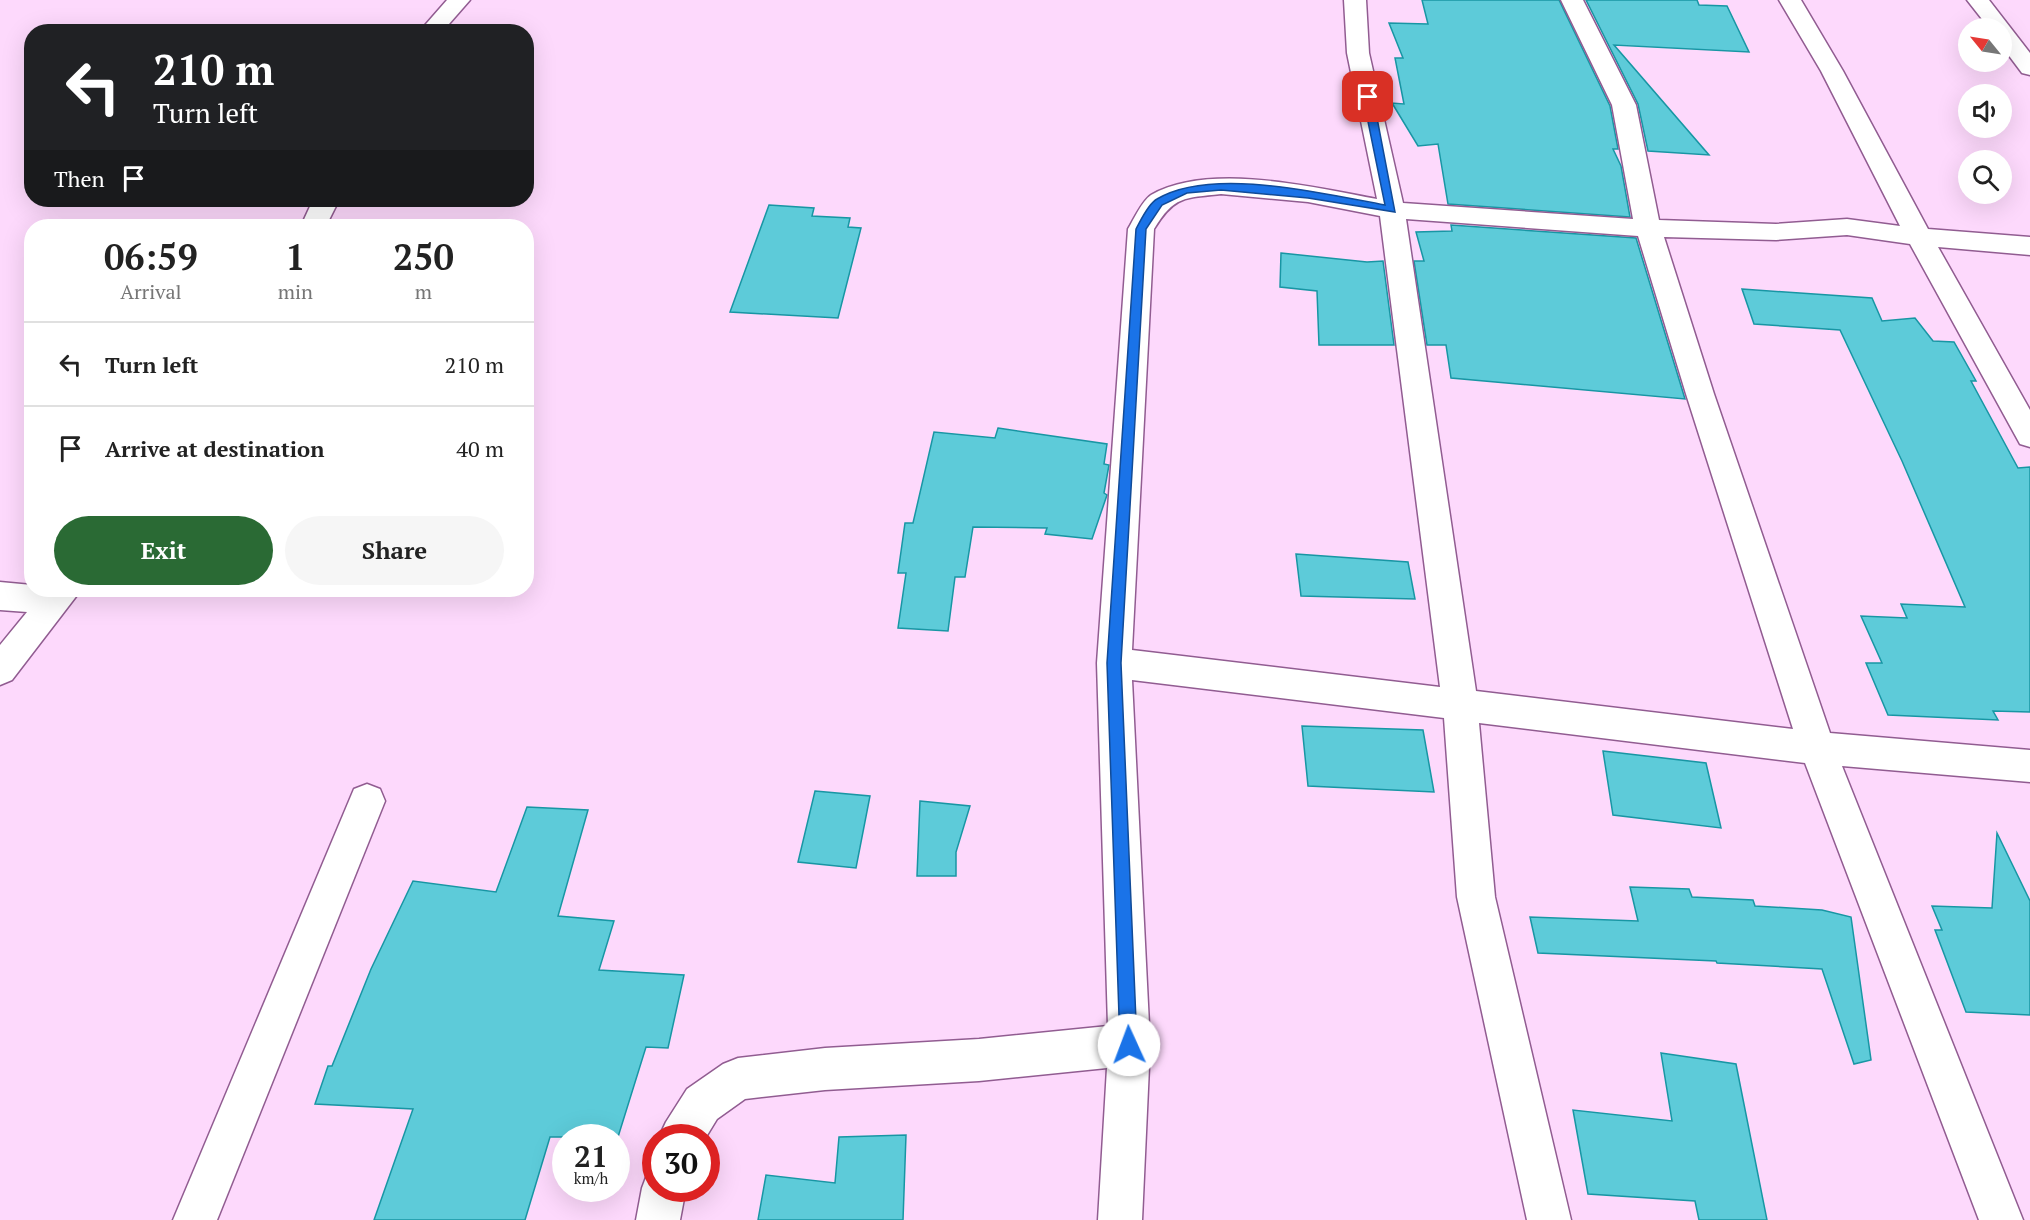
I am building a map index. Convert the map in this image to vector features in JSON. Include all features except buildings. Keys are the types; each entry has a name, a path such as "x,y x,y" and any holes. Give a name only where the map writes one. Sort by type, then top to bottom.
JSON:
{"street":[{"path":"437,24 459,0"},
{"path":"1355,0 1358,52 1392,210 1460,704 1476,897 1549,1220"},
{"path":"1572,0 1624,105 1641,203 1648,228 1700,394 1817,748 2001,1220"},
{"path":"1790,0 1832,71 1919,237 2030,436"},
{"path":"1978,0 1992,18"},
{"path":"2012,45 2030,68"},
{"path":"1120,1220 1129,1045 1114,663 1141,229 1158,202 1185,190 1221,186 1308,194 1392,210 1648,228 1776,232 1847,227 1919,237 2030,246"},
{"path":"0,596 24,596"},
{"path":"0,670 58,597"},
{"path":"1114,663 1817,748 2030,766"},
{"path":"195,1220 367,801"},
{"path":"689,1124 702,1104 738,1079 825,1069 979,1060 1129,1045"},
{"path":"658,1220 661,1202"}],"route":[{"path":"1129,1045 1114,663 1141,229 1158,202 1185,190 1221,186 1308,194 1392,210 1368,97"}]}
